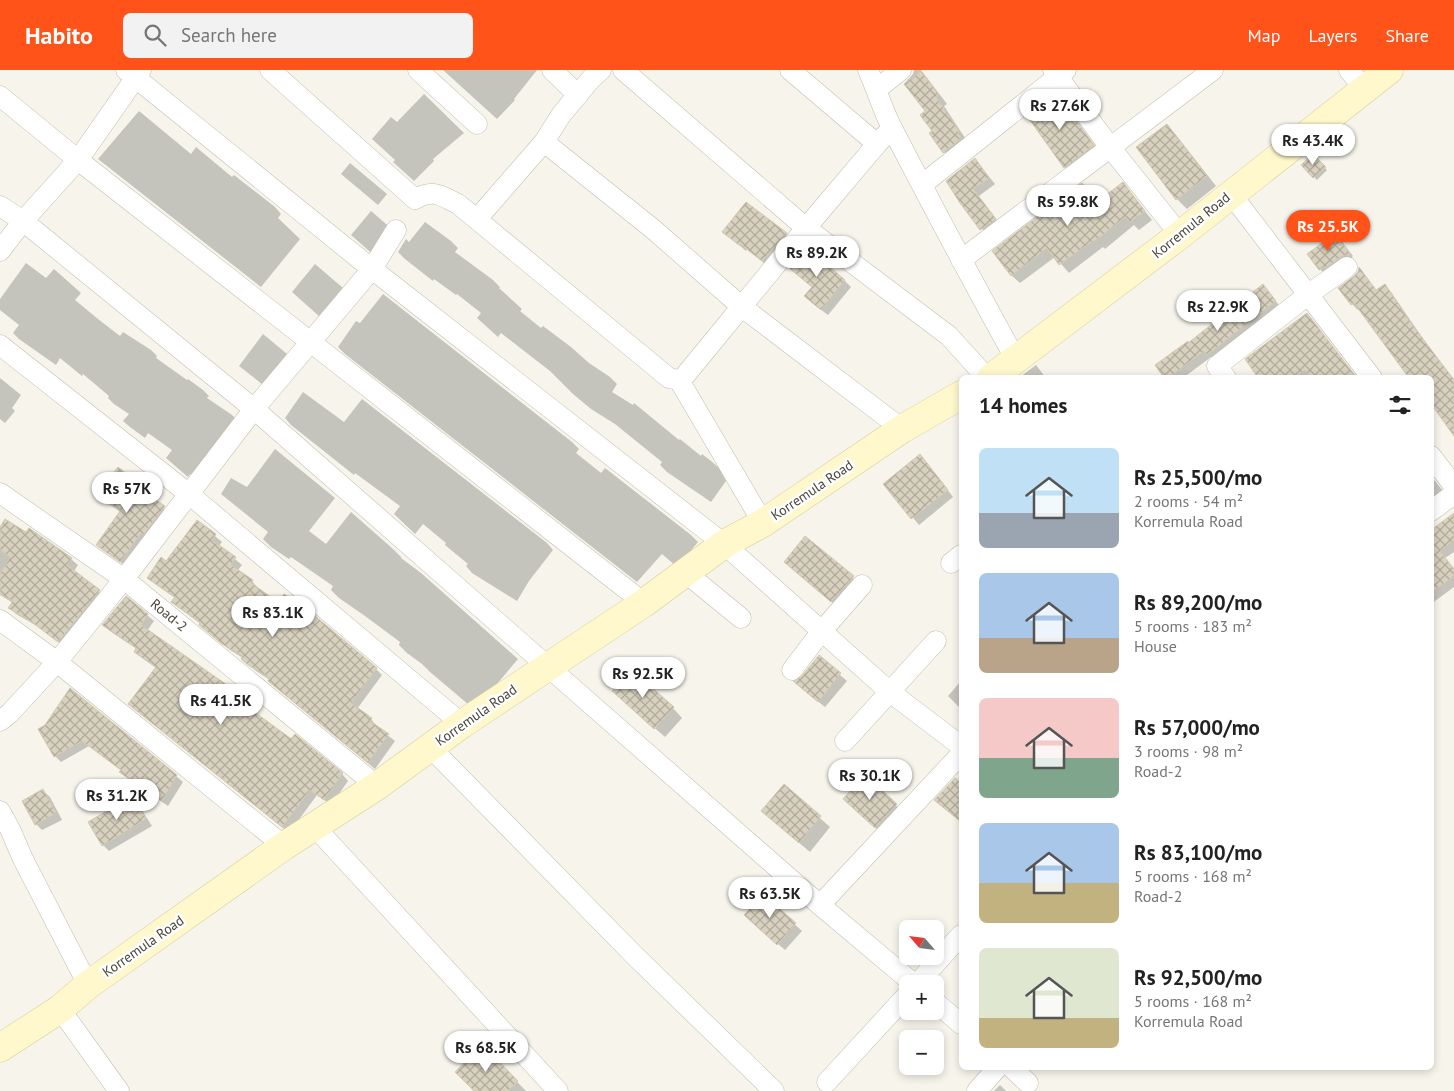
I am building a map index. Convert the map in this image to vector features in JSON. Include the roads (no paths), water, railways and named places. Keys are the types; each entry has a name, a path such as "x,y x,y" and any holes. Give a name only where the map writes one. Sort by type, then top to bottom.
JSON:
{"street":[{"path":"270,70 416,199 428,193 438,194 458,204 669,378 678,380 683,378 806,228 892,128"},
{"path":"418,70 477,124"},
{"path":"552,70 578,94"},
{"path":"477,220 544,142 560,115 601,70"},
{"path":"623,70 806,228 949,336 984,375"},
{"path":"790,70 877,144"},
{"path":"868,70 892,128 1016,360"},
{"path":"877,89 901,70"},
{"path":"961,260 1212,70"},
{"name":"Korremula Road","path":"995,375 1180,236 1231,194 1356,79 1389,70"},
{"path":"923,184 1059,72 1110,147 1180,236"},
{"path":"0,251 23,221 78,160 134,73 372,269 724,544 890,692 959,744"},
{"path":"0,96 78,160 644,603"},
{"path":"544,142 653,229 742,307 902,429"},
{"path":"1231,194 1370,375"},
{"path":"0,206 23,221 254,409 820,905 904,975"},
{"path":"0,721 10,713 57,662 124,579 254,409 372,269 396,230"},
{"path":"1224,375 1218,366 1309,294 1347,267"},
{"path":"0,345 189,494 462,724"},
{"path":"678,380 763,523"},
{"name":"Korremula Road","path":"0,1048 60,1009 88,985 284,846 377,786 462,724 644,603 724,544 763,523 902,429 959,396"},
{"path":"1434,460 1454,486"},
{"name":"Road-2","path":"0,492 124,579 377,786"},
{"path":"1434,509 1454,494"},
{"path":"686,573 741,618"},
{"path":"792,670 821,632 862,585"},
{"path":"0,620 57,662 284,846"},
{"path":"844,741 936,641"},
{"path":"430,747 634,955 774,1091"},
{"path":"820,905 959,756"},
{"path":"0,811 10,828 23,860 88,985"},
{"path":"314,826 558,1091"},
{"path":"923,975 959,937"},
{"path":"828,1082 899,1004"},
{"path":"60,1009 120,1091"},
{"path":"944,1010 959,1022"},
{"path":"977,1091 995,1070"},
{"path":"1014,1070 1028,1083"}]}
